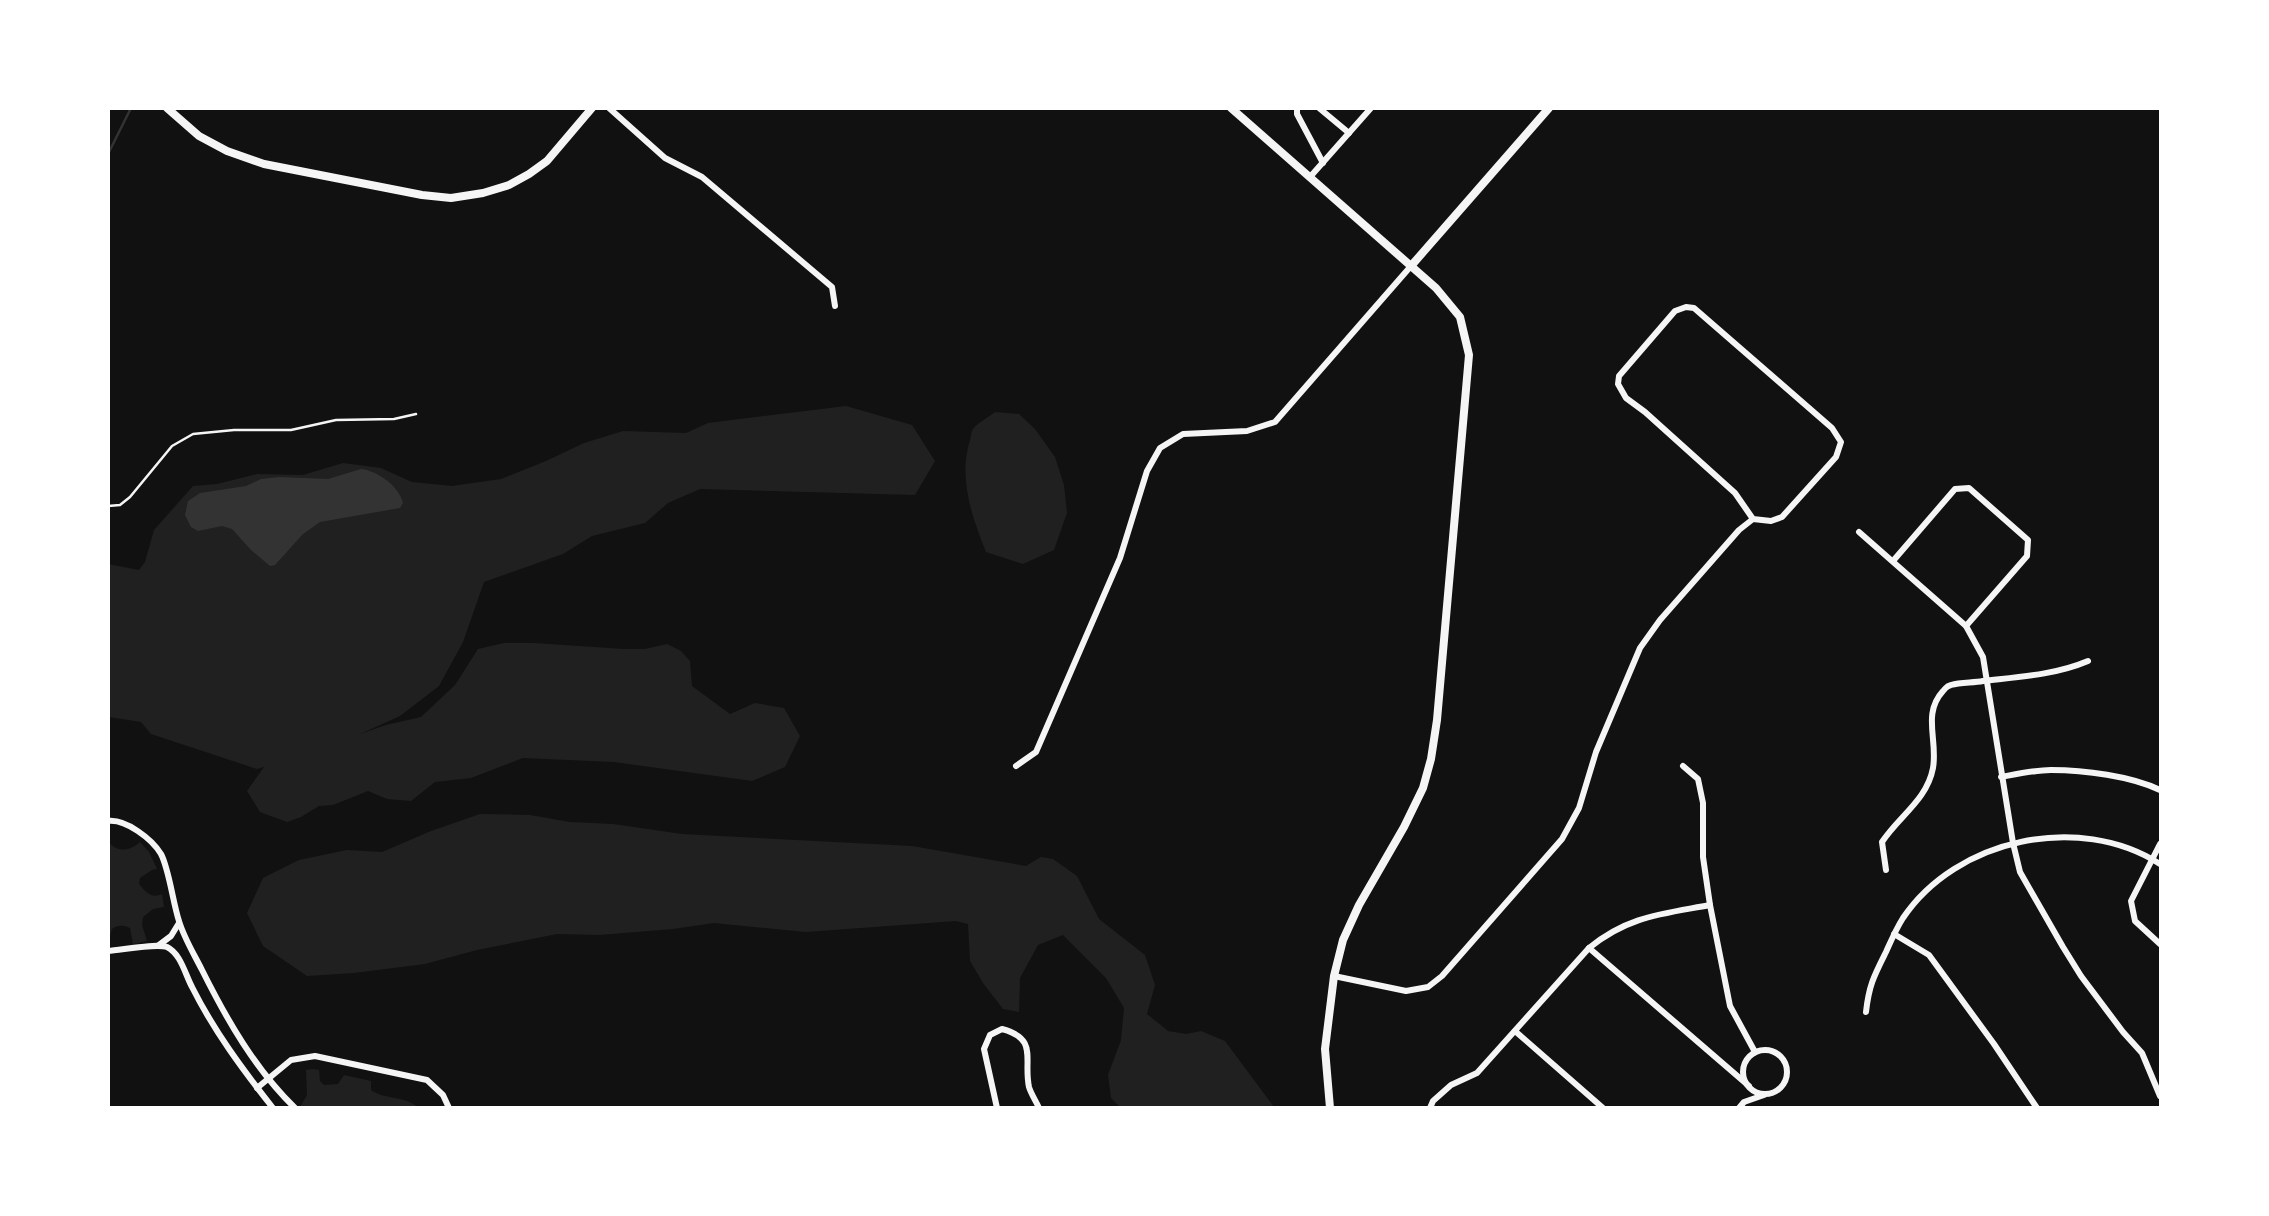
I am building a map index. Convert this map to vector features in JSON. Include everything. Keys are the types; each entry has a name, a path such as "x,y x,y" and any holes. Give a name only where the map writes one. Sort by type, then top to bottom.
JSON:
{"main road":[{"path":"167,108 199,136 227,151 264,164 422,195 451,198 484,193 509,185 529,174 547,162 592,108"},
{"path":"1231,108 1436,288 1460,317 1469,355 1437,720 1431,759 1423,788 1359,905 1343,940 1334,976 1325,1049 1330,1108"},
{"path":"1411,266 1549,108"}],"street":[{"path":"609,108 665,158 702,177 832,287 835,306"},
{"path":"1297,108 1297,114 1323,163"},
{"path":"1319,108 1349,133"},
{"path":"1310,177 1371,108"},
{"path":"1016,766 1036,752 1120,558 1147,471 1160,448 1183,434 1247,431 1275,422 1411,266"},
{"path":"1334,976 1406,991 1428,987 1442,976 1562,839 1579,808 1596,752 1640,648 1660,620 1739,530 1753,519 1771,522 1782,516 1836,457 1841,442 1832,428 1694,308 1686,307 1675,311 1619,376 1618,384 1626,398 1735,494 1753,519"},
{"path":"1893,561 1955,489 1969,488 2028,540 2028,556 1966,626"},
{"path":"1859,532 1966,626 1983,657 2001,777 2020,872 2081,976 2142,1053 2161,1096"},
{"path":"1886,870 1882,842 1891,828 1920,800 1927,786 1933,769 1934,752 1930,716 1934,700 1948,685 2067,670 2088,661"},
{"path":"1684,766 1698,779 1703,803 1703,857 1730,1006 1755,1052"},
{"path":"2001,777 2050,770 2102,774 2161,790"},
{"path":"108,821 114,820 142,832 161,854 179,923 214,993 268,1079 295,1108"},
{"path":"1866,1012 1869,987 1903,917 1951,871 1984,853 2042,837 2078,836 2115,844 2161,863"},
{"path":"2161,844 2131,901 2135,920 2161,944"},
{"path":"1430,1108 1433,1101 1451,1085 1477,1073 1588,948 1608,932 1636,919 1710,905"},
{"path":"159,945 171,936 179,923"},
{"path":"1894,934 1929,955 2037,1108"},
{"path":"108,951 159,945 170,948 178,956 214,1027 273,1108"},
{"path":"1588,948 1749,1086 1762,1093 1769,1093"},
{"path":"997,1108 984,1049 990,1035 1002,1029 1018,1033 1026,1046 1029,1088 1039,1108"},
{"path":"1515,1031 1604,1108"},
{"path":"1738,1108 1744,1102 1782,1085 1786,1076 1784,1061 1770,1050 1755,1052 1749,1056 1743,1067 1743,1075 1749,1086"},
{"path":"257,1088 290,1060 314,1056 427,1080 443,1095 449,1108"}],"lane":[{"path":"108,506 120,505 130,497 172,446 193,434 234,430 291,430 336,420 394,419 416,414"}],"shaded area":[{"path":"846,406 912,425 935,461 915,495 700,489 668,503 645,523 592,536 563,554 484,582 463,642 439,686 400,716 360,734 421,717 455,685 478,649 504,643 624,649 645,649 667,644 681,651 690,661 692,686 730,714 755,703 784,708 800,736 785,767 752,781 614,762 523,758 471,778 435,782 411,801 387,799 368,791 333,805 319,806 287,822 260,812 247,791 264,767 257,769 151,734 141,722 109,717 108,564 139,570 145,562 154,530 193,486 217,484 257,474 303,475 343,463 381,468 412,482 452,486 501,479 584,443 623,431 686,433 708,423"},
{"path":"995,412 1019,414 1035,429 1055,457 1064,485 1067,513 1054,550 1023,564 986,552 968,497 965,469 972,431"},
{"path":"361,469 374,473 392,485 401,497 403,503 400,508 320,522 303,534 275,565 270,566 232,529 222,526 198,531 191,527 185,515 188,501 200,493 246,486 261,479 279,477 328,479"},
{"path":"480,814 530,815 682,834 912,846 1026,866 1041,857 1053,859 1077,876 1099,919 1145,955 1155,985 1147,1014 1168,1031 1186,1034 1201,1031 1225,1041 1274,1107 1120,1107 1111,1098 1108,1075 1121,1040 1124,1008 1106,978 1063,935 1038,945 1020,978 1019,1012 1003,1009 983,983 970,961 968,924 956,921 806,932 714,923 599,935 557,934 477,950 425,964 307,976 263,946 247,913 263,878 299,860 347,850 382,852"},
{"path":"109,842 112,846 124,850 140,842 149,852 157,869 140,878 139,884 152,895 162,894 164,907 153,909 143,917 142,925 147,941 133,944 130,928 123,926 112,929 109,939"},
{"path":"306,1070 319,1070 320,1081 324,1085 338,1084 344,1075 371,1081 371,1090 376,1093 418,1107 300,1107 307,1095"}],"waterway":[{"path":"108,154 131,108"}]}
